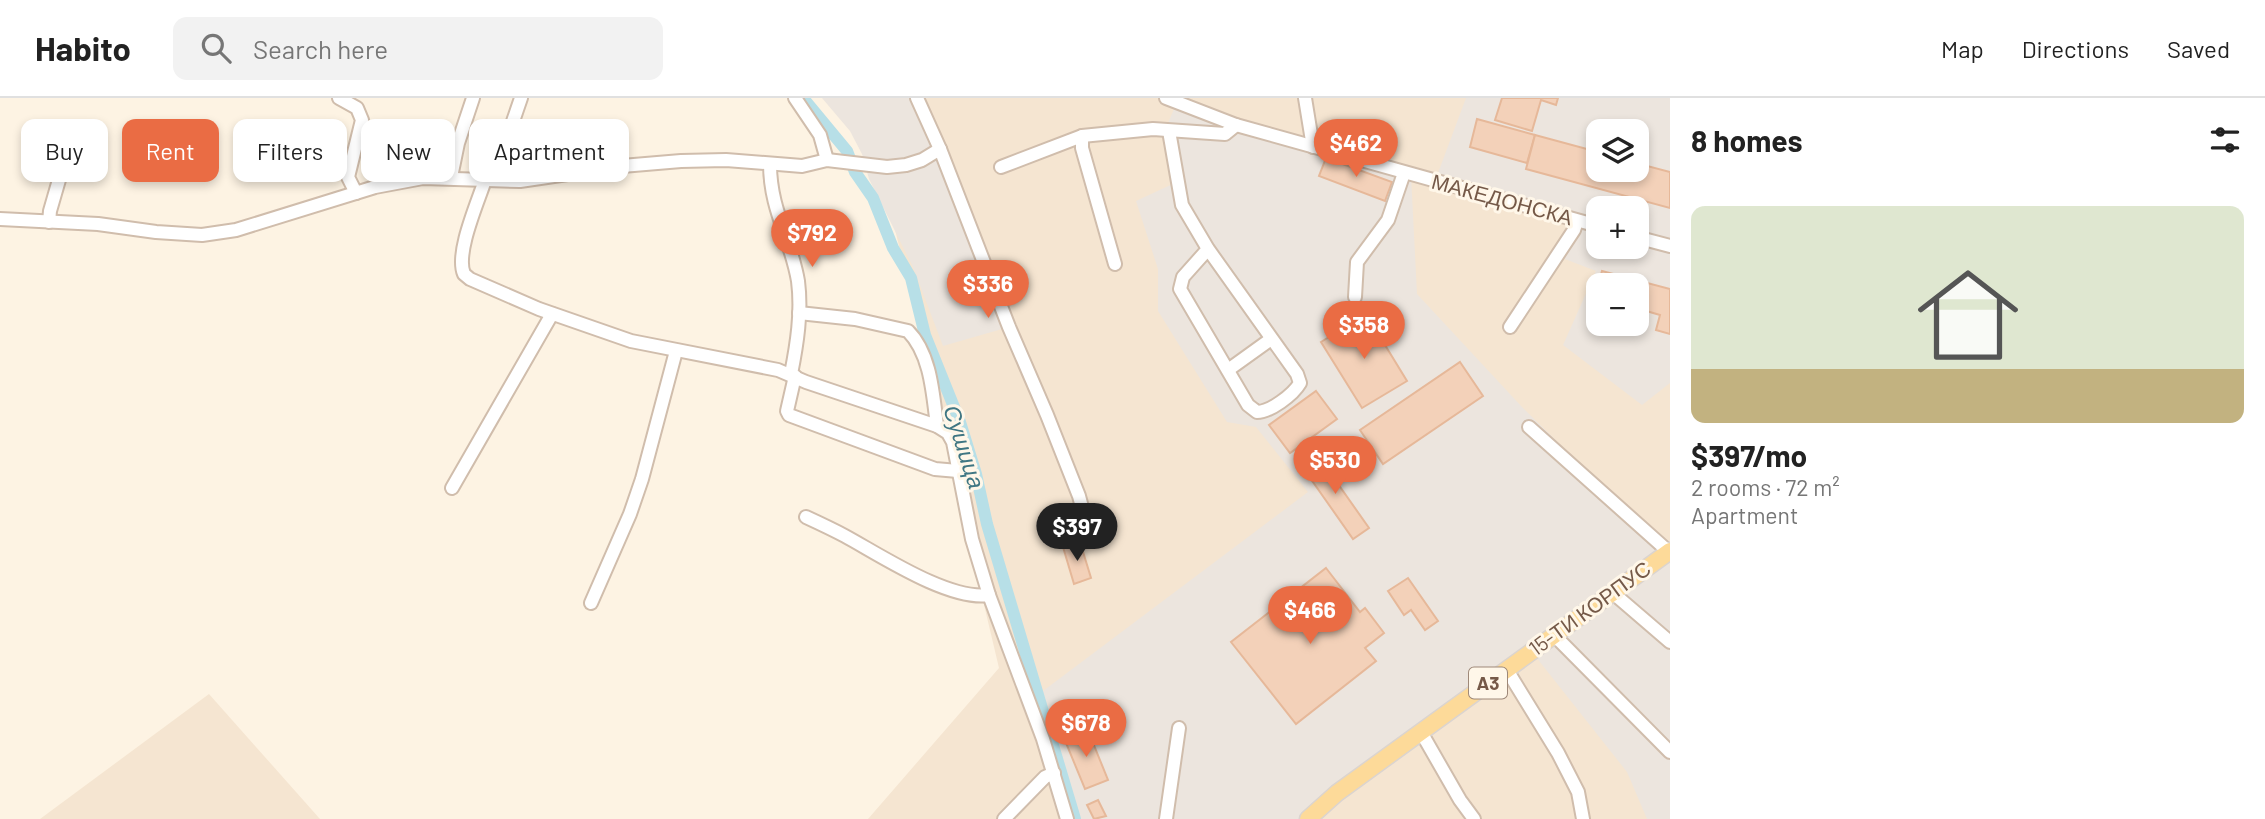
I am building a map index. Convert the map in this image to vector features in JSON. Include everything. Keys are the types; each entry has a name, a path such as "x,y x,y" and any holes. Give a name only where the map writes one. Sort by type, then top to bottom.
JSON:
{"main road":[{"name":"15-ТИ КОРПУС","path":"1308,819 1337,793 1669,551"}],"street":[{"path":"339,98 357,108 362,120 348,177 356,193"},
{"path":"455,158 473,98"},
{"path":"514,119 521,98"},
{"path":"795,98 820,135 827,160"},
{"path":"916,98 940,149 1009,327 1079,496 1089,533"},
{"name":"МАКЕДОНСКА","path":"1166,98 1236,125 1586,223"},
{"path":"1305,98 1313,147"},
{"path":"1001,167 1082,136 1153,129 1225,134 1236,125"},
{"path":"1169,131 1182,205 1208,249 1297,374 1300,383 1296,389 1265,412 1257,412 1248,405 1180,289 1183,277 1208,249"},
{"path":"1082,136 1082,148 1115,264"},
{"path":"629,165 726,160 802,166 827,160 872,166 906,165 922,160 940,149"},
{"path":"769,164 771,193 798,283 799,313 787,411 789,415 935,469 958,471"},
{"path":"1355,296 1357,262 1388,220 1404,173"},
{"path":"50,222 50,211 58,182"},
{"path":"0,219 202,235 236,230 356,193 405,182"},
{"path":"490,182 464,247 464,274 552,314 631,341 793,375 806,382 944,429 951,438 972,539 989,595 1054,773 1067,819"},
{"path":"1510,327 1574,230 1577,221"},
{"path":"1649,240 1670,246"},
{"path":"799,313 855,319 908,331 927,361 937,426"},
{"path":"452,488 552,314"},
{"path":"1228,370 1272,339"},
{"path":"591,603 626,525 642,479 676,351"},
{"path":"1529,427 1669,551"},
{"path":"806,517 911,572 957,592 989,595"},
{"path":"1612,593 1670,642"},
{"path":"1554,635 1670,752"},
{"path":"1507,670 1558,753 1578,792 1583,819"},
{"path":"1166,819 1179,729"},
{"path":"1421,732 1474,819"},
{"path":"1004,819 1037,785 1054,773"}],"shaded area":[{"path":"822,98 917,98 1009,327 943,346 913,267 869,179 862,154 850,131"},
{"path":"848,98 1670,98 1670,819 868,819 999,668 871,128"},
{"path":"1466,98 1670,98 1670,383 1642,405 1563,345 1586,293 1586,336 1649,336 1649,273 1595,273 1596,271 1557,256 1577,221 1435,181"},
{"path":"1177,102 1411,175 1417,294 1522,407 1670,551 1670,819 1647,819 1627,772 1532,652 1308,819 1081,819 1039,694 1308,492 1256,427 1227,422 1158,311 1158,269 1136,201 1177,182 1165,130"},
{"path":"209,694 320,819 40,819"}],"building":[{"path":"1502,98 1558,98 1556,105 1541,100 1532,131 1495,120"},
{"path":"1477,119 1535,135 1527,163 1470,147"},
{"path":"1535,135 1586,149 1586,182 1649,182 1649,166 1670,172 1670,208 1649,202 1649,196 1626,196 1526,169"},
{"path":"1326,158 1392,182 1385,201 1319,176"},
{"path":"1649,283 1670,289 1670,334 1656,330 1660,315 1649,312"},
{"path":"1366,314 1407,381 1362,408 1321,342"},
{"path":"1460,362 1483,396 1383,464 1360,430"},
{"path":"1316,391 1337,419 1290,453 1269,425"},
{"path":"1317,454 1369,528 1353,539 1301,465"},
{"path":"1080,542 1091,578 1074,584 1063,547"},
{"path":"1326,568 1360,612 1365,608 1384,633 1365,648 1376,661 1296,724 1231,642"},
{"path":"1408,578 1438,621 1425,630 1411,610 1404,615 1388,591"},
{"path":"1087,728 1108,780 1085,789 1064,738"},
{"path":"1098,800 1106,816 1094,819 1087,805"}],"waterway":[{"name":"Сушица","path":"803,98 847,151 855,172 873,198 893,248 911,278 925,335 960,422 976,474 987,524 1075,819"}]}
